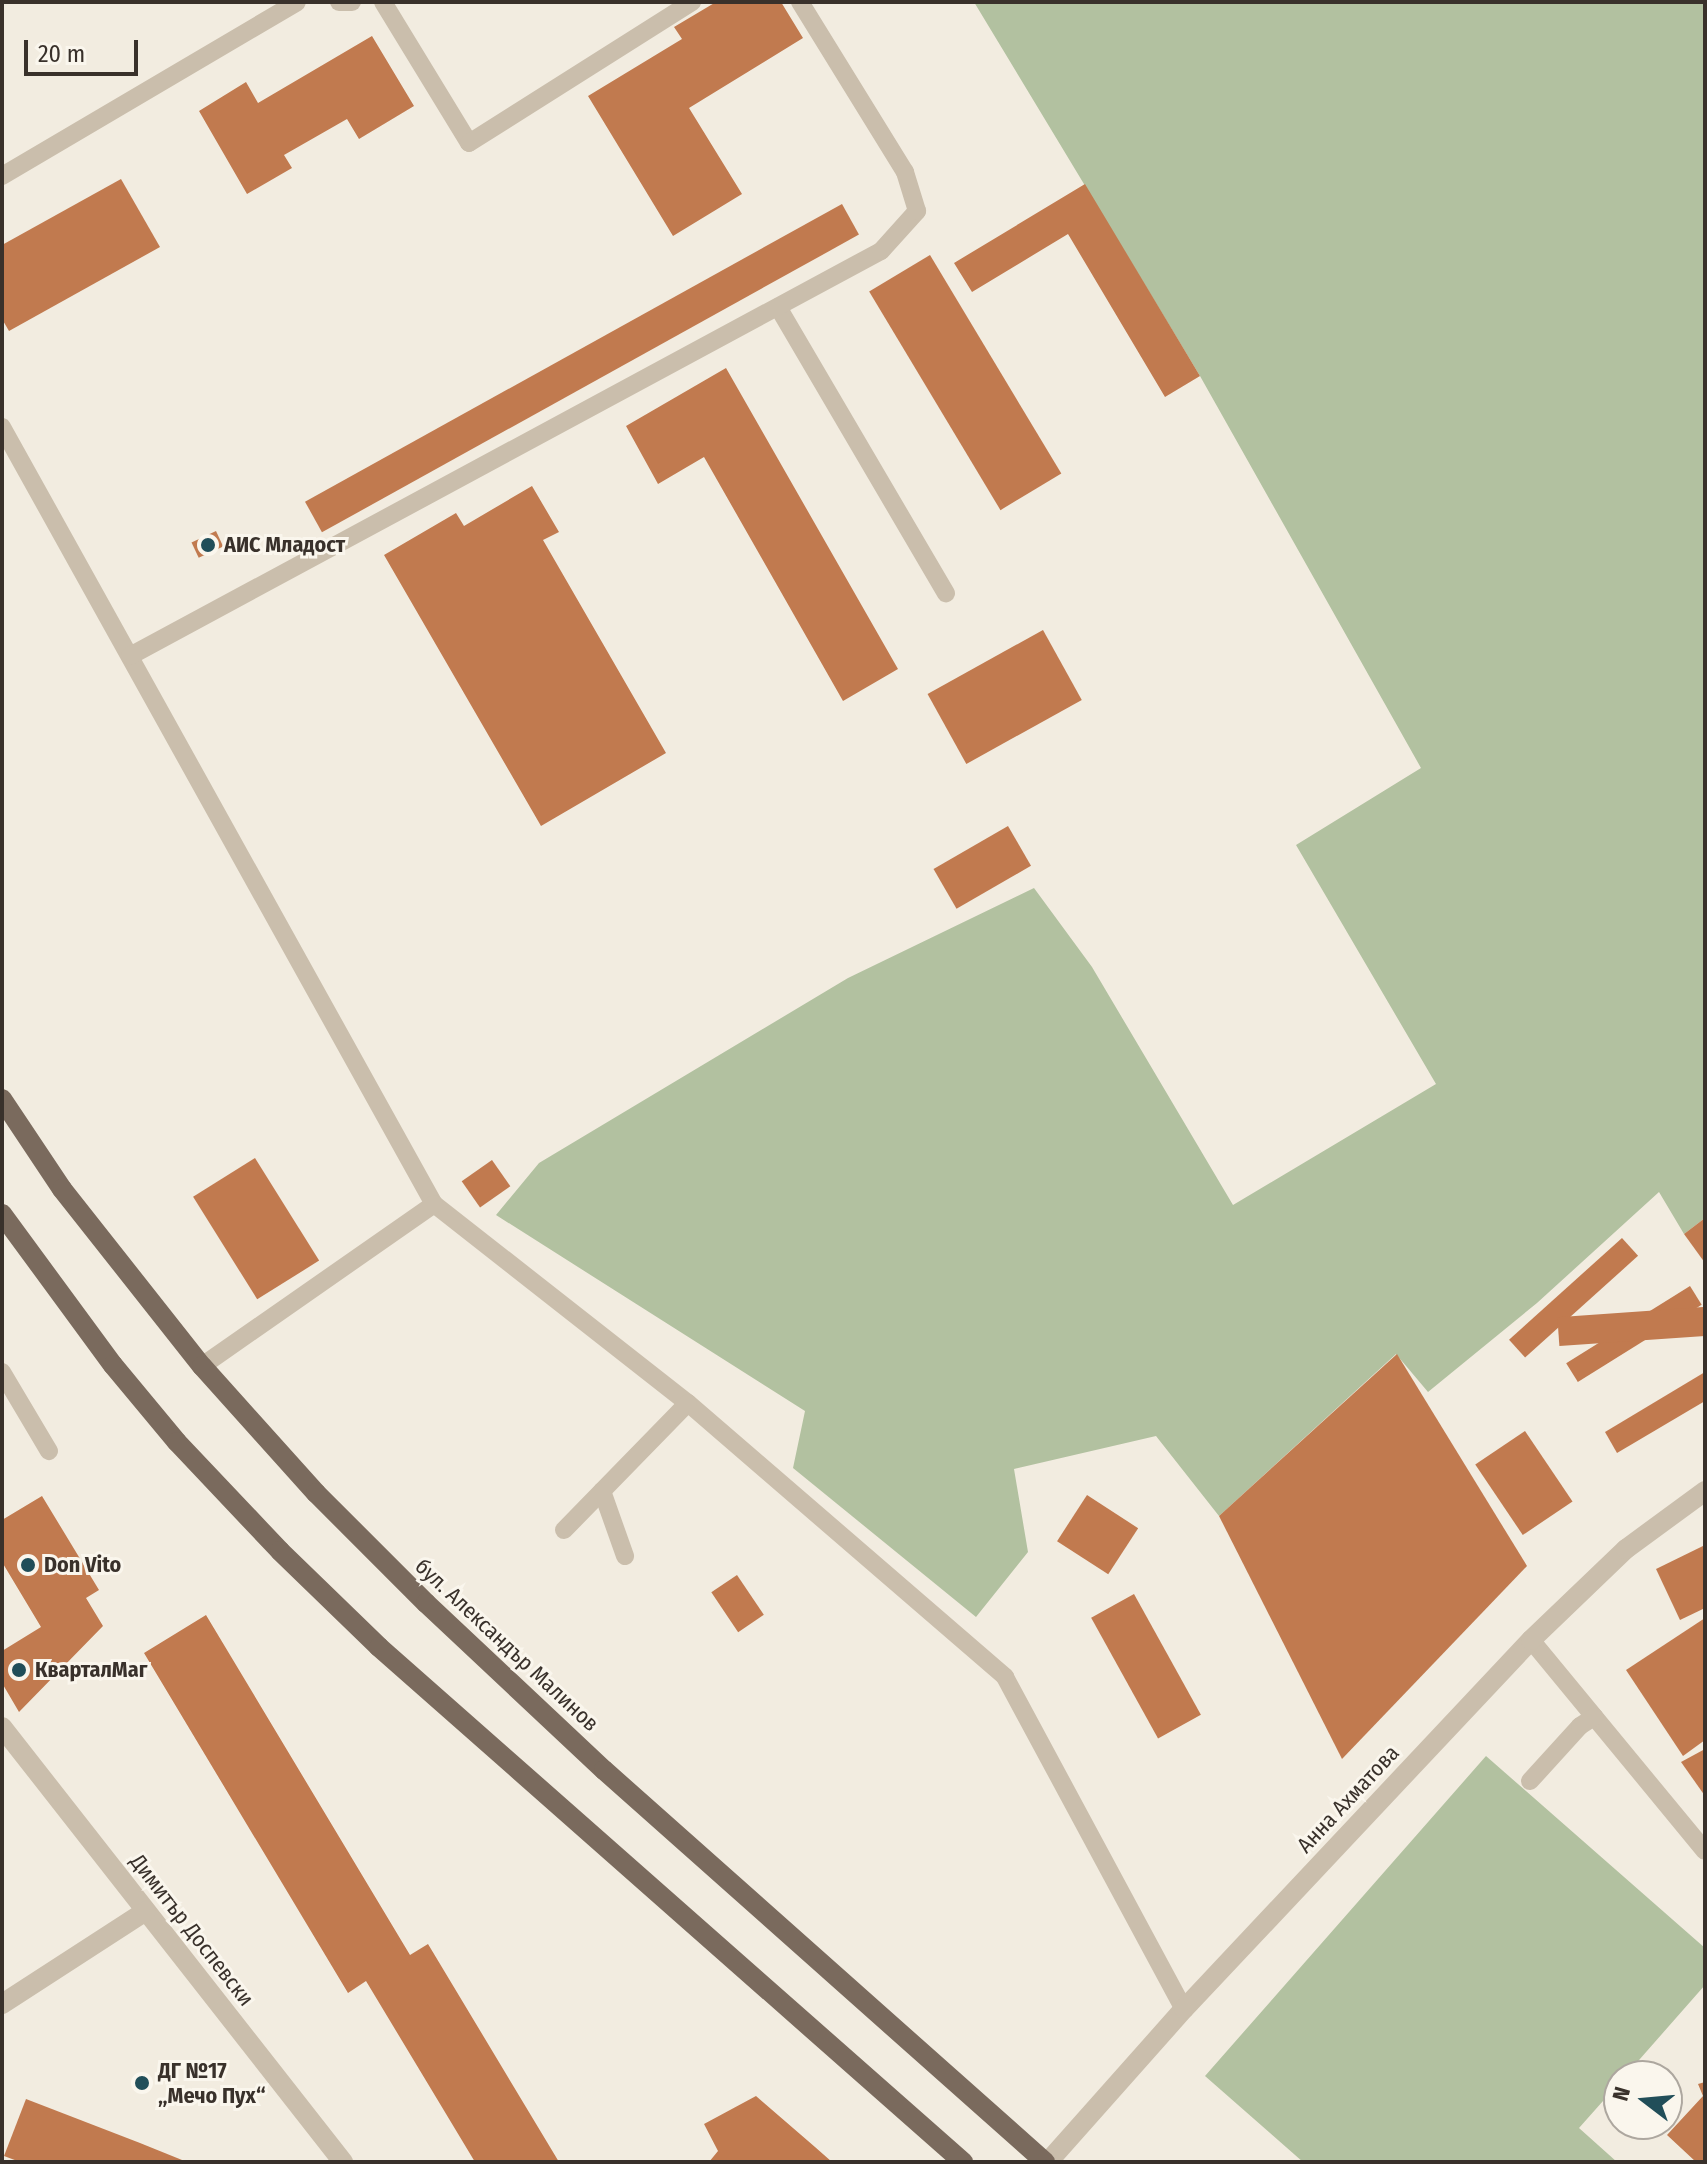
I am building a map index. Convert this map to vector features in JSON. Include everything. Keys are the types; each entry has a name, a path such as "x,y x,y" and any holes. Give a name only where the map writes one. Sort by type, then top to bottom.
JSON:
{"main road":[{"name":"бул. Александър Малинов","path":"2,1099 62,1189 202,1366 316,1493 437,1614 604,1770 1047,2162"},
{"path":"2,1214 113,1365 177,1442 280,1551 379,1647 963,2162"}],"street":[{"name":"Анна Ахматова","path":"1047,2162 1184,2009 1531,1640 1626,1549 1705,1491"},
{"name":"Димитър Доспевски","path":"2,1727 343,2162"},
{"path":"2,2004 146,1911"}],"lane":[{"path":"2,176 297,2"},
{"path":"339,2 352,2"},
{"path":"383,2 469,143 692,2"},
{"path":"130,656 881,251 917,211 905,172 800,2"},
{"path":"778,307 946,593"},
{"path":"2,427 434,1204 688,1403 1005,1677 1184,2009"},
{"path":"202,1366 434,1204"},
{"path":"2,1372 49,1451"},
{"path":"564,1530 688,1403"},
{"path":"602,1491 625,1556"},
{"path":"1531,1640 1705,1851"},
{"path":"1530,1781 1580,1726 1594,1717"}],"green space":[{"path":"974,2 1705,2 1705,1218 1684,1234 1659,1192 1537,1303 1428,1392 1396,1354 1219,1516 1156,1436 1014,1469 1028,1552 976,1617 793,1468 805,1411 496,1215 539,1163 848,978 1034,888 1092,967 1233,1205 1436,1084 1296,845 1421,768 1200,376"},
{"path":"1486,1756 1705,1948 1705,1985 1639,2060 1603,2060 1603,2101 1579,2128 1617,2162 1303,2162 1205,2076"}],"building":[{"path":"716,2 781,2 803,38 689,108 742,194 673,236 588,96 682,39 674,27"},
{"path":"372,36 414,106 359,139 347,119 284,155 292,168 247,194 199,111 246,82 258,103"},
{"path":"121,179 160,247 9,331 2,319 2,245"},
{"path":"1085,184 1200,376 1165,397 1068,234 972,292 954,263"},
{"path":"842,204 859,235 322,532 305,502"},
{"path":"930,255 1061,474 1000,510 869,292"},
{"path":"726,368 898,669 843,701 704,457 658,484 626,426"},
{"path":"532,486 559,532 543,540 666,753 541,826 384,555 456,513 464,526"},
{"name":"АИС Младост","path":"216,531 223,546 199,558 192,542"},
{"path":"1043,630 1082,700 966,764 928,694"},
{"path":"1008,826 1031,866 957,909 934,869"},
{"path":"255,1158 319,1261 257,1299 193,1197"},
{"path":"492,1160 510,1186 480,1207 462,1181"},
{"path":"1705,1218 1705,1263 1684,1234"},
{"path":"1622,1238 1638,1256 1525,1358 1509,1340"},
{"path":"1690,1286 1702,1305 1578,1382 1566,1363"},
{"path":"1703,1307 1705,1336 1559,1346 1557,1317"},
{"path":"1397,1354 1527,1566 1342,1759 1219,1516"},
{"path":"1705,1372 1705,1401 1617,1453 1605,1432"},
{"path":"1525,1431 1573,1501 1523,1535 1475,1465"},
{"path":"1087,1495 1138,1528 1108,1574 1057,1541"},
{"path":"42,1496 99,1590 86,1598 103,1626 19,1712 2,1683 2,1651 41,1627 2,1562 2,1520"},
{"path":"1705,1545 1705,1608 1680,1620 1656,1569"},
{"path":"737,1575 764,1615 738,1632 711,1592"},
{"path":"1134,1594 1201,1715 1158,1738 1091,1618"},
{"path":"206,1615 410,1955 428,1944 559,2162 475,2162 366,1981 348,1993 144,1653"},
{"path":"1705,1618 1705,1740 1683,1756 1626,1670"},
{"path":"1705,1749 1705,1796 1681,1762"},
{"path":"1705,2082 1705,2162 1696,2162 1672,2140 1683,2140 1683,2118 1703,2096 1698,2084"},
{"path":"756,2096 832,2162 709,2162 718,2151 704,2124"},
{"path":"26,2099 187,2162 20,2162 4,2156"}],"place":[{"name":"АИС Младост","path":"208,545"},
{"name":"Don Vito","path":"28,1565"},
{"name":"КварталМаг","path":"19,1670"},
{"name":"ДГ №17 „Мечо Пух“","path":"142,2083"}]}
